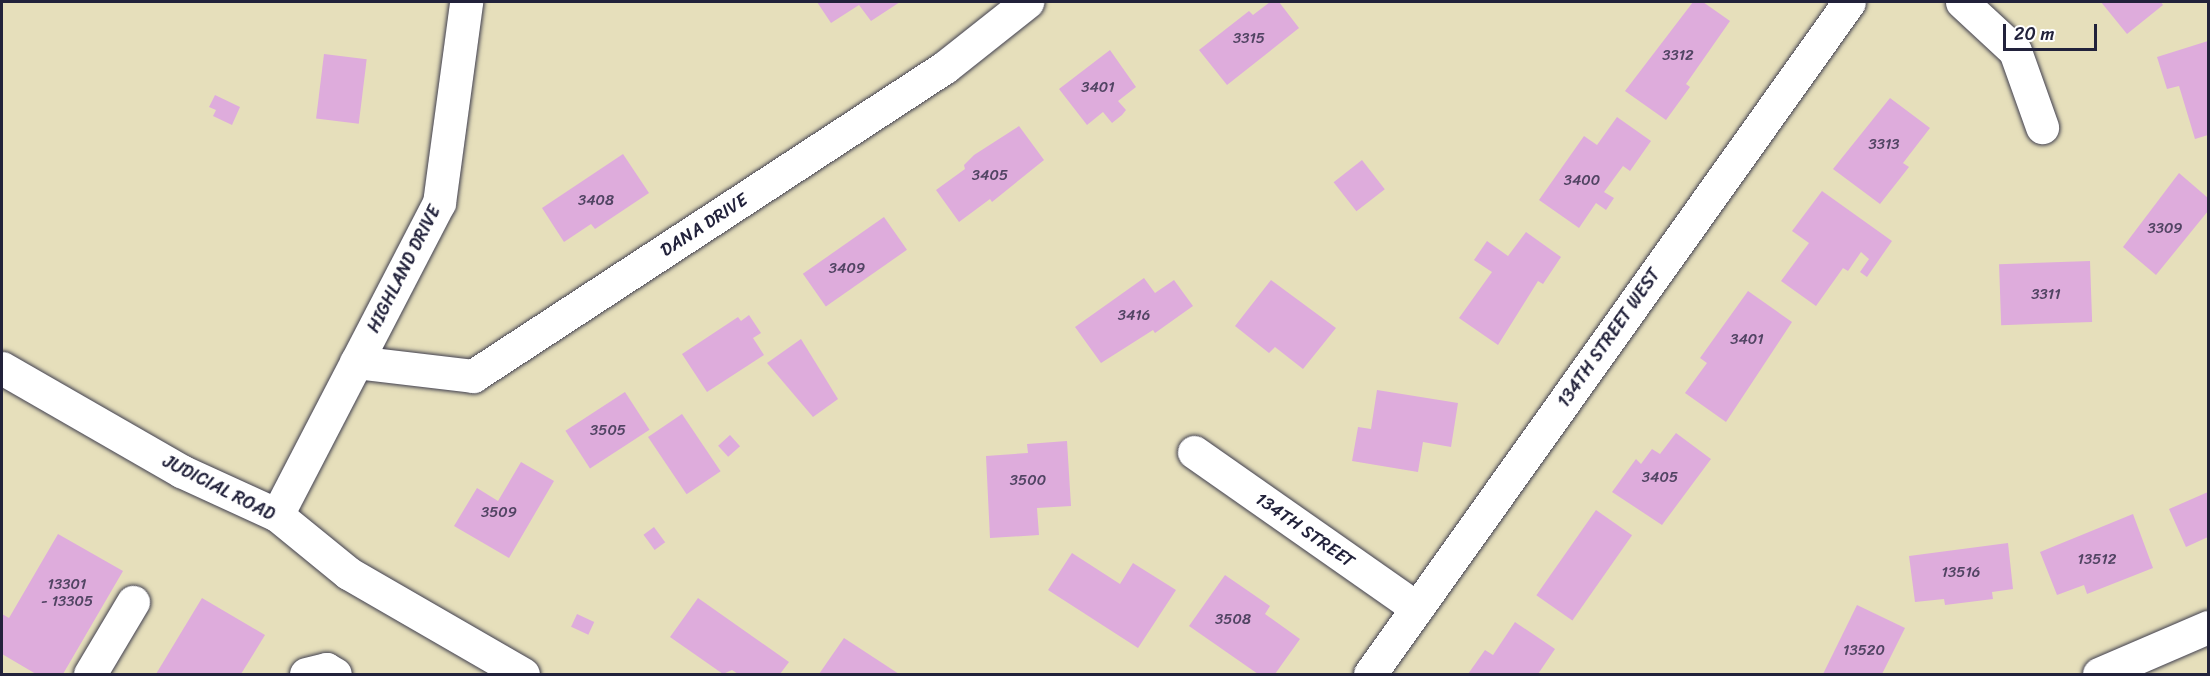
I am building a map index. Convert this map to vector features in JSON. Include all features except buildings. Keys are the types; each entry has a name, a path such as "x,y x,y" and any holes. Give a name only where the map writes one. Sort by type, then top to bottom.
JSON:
{"street":[{"name":"HIGHLAND DRIVE","path":"277,515 439,203 466,2"},
{"name":"DANA DRIVE","path":"356,362 473,376 945,67 1027,2"},
{"name":"134TH STREET WEST","path":"1370,675 1849,2"},
{"path":"1962,2 2015,51 2042,127"},
{"name":"JUDICIAL ROAD","path":"2,368 181,471 277,515 348,573 523,675"},
{"name":"134TH STREET","path":"1194,452 1417,608"},
{"path":"90,675 133,602"},
{"path":"2099,675 2208,627"},
{"path":"306,675 326,669 335,675"}]}
